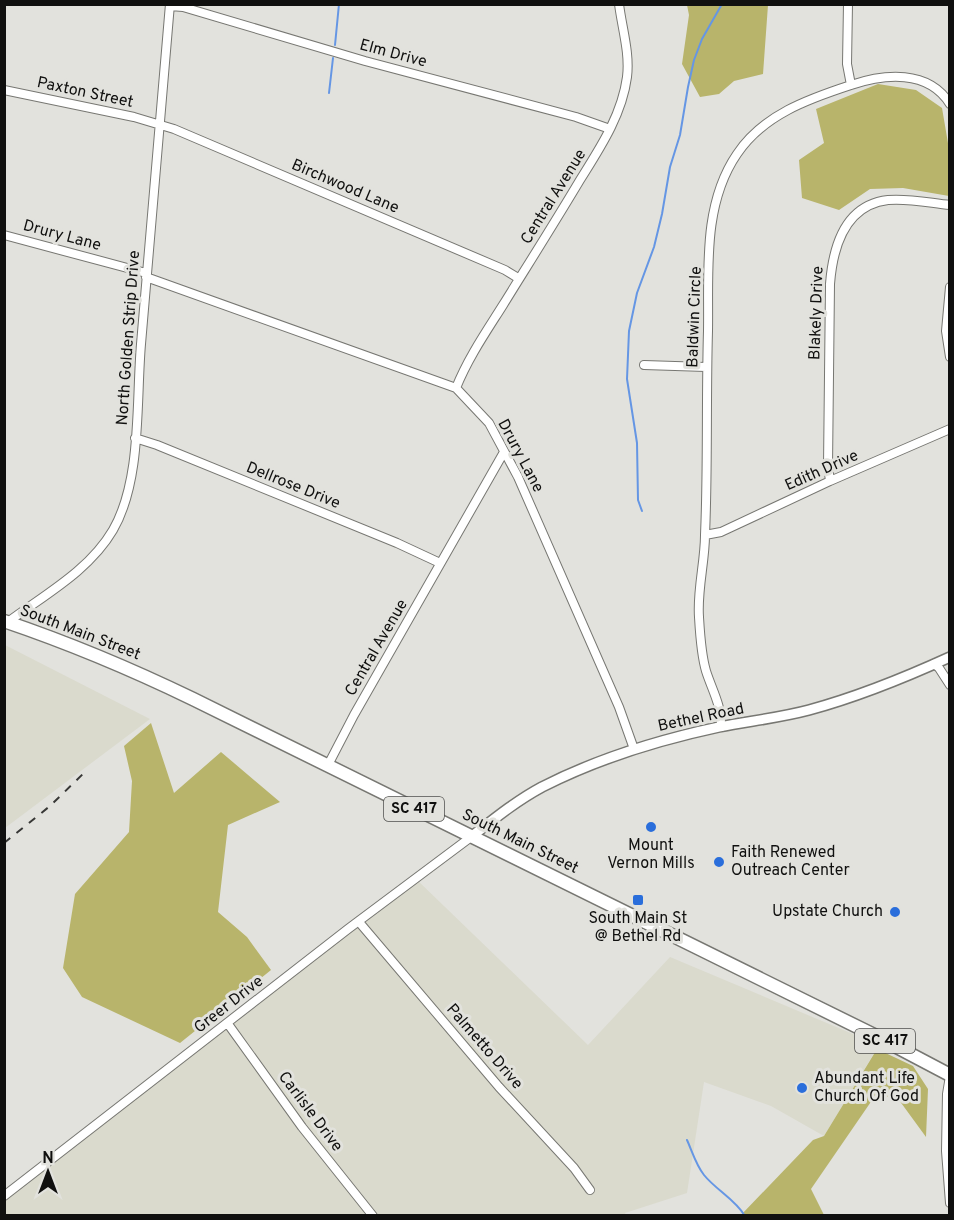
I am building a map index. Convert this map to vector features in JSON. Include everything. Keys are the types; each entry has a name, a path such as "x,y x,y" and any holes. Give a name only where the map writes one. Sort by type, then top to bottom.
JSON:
{"main road":[{"name":"South Main Street","path":"6,623 64,642 142,675 328,765 950,1075"}],"street":[{"name":"Central Avenue","path":"456,388 471,357 610,129 622,100 627,78 627,59 619,4"},
{"path":"848,4 847,64 851,85"},
{"name":"Elm Drive","path":"170,5 365,61 576,117 610,129"},
{"name":"North Golden Strip Drive","path":"6,623 81,568 106,541 119,520 128,494 134,462 146,275 170,5"},
{"name":"Baldwin Circle","path":"721,727 722,711 704,660 699,615 705,535 706,367 712,222 717,194 728,169 748,140 772,119 808,100 877,77 904,77 932,86 950,104"},
{"name":"Paxton Street","path":"4,90 159,124"},
{"name":"Birchwood Lane","path":"159,124 188,134 380,216 505,270 518,278"},
{"name":"Blakely Drive","path":"830,481 828,466 830,284 833,259 840,236 857,213 879,202 901,200 950,205"},
{"name":"Drury Lane","path":"4,235 146,275 456,388 489,423 518,477 619,707 634,749"},
{"path":"949,357 946,331 950,287"},
{"path":"644,365 706,367"},
{"name":"Edith Drive","path":"705,535 721,532 830,481 950,429"},
{"name":"Dellrose Drive","path":"135,438 397,543 440,563"},
{"name":"Central Avenue","path":"328,765 354,715 504,452"},
{"name":"Bethel Road","path":"471,837 505,810 542,788 572,773 634,749 721,727 785,716 830,704 872,690 950,657"},
{"path":"934,664 950,685"},
{"name":"Greer Drive","path":"4,1196 471,837"},
{"name":"Palmetto Drive","path":"359,922 499,1087 574,1168 591,1190"},
{"name":"Carlisle Drive","path":"228,1024 302,1127 373,1215"},
{"path":"950,1075 947,1094 946,1151 947,1188 950,1203"}],"shaded area":[{"path":"687,5 768,5 763,74 734,81 719,94 700,97 682,64 689,15"},
{"path":"878,84 916,90 942,108 949,149 949,196 903,188 870,189 839,210 802,198 799,160 824,143 816,109"},
{"path":"5,645 150,719 5,828"},
{"path":"151,723 174,793 221,752 280,802 228,825 218,912 247,937 271,970 180,1043 82,997 63,968 75,894 129,832 132,781 124,746"},
{"path":"415,878 588,1045 670,957 879,1045 824,1136 771,1106 704,1082 687,1193 625,1213 626,1215 5,1216 5,1197"},
{"path":"877,1049 913,1066 928,1089 926,1137 899,1100 877,1093 811,1189 824,1215 741,1215 813,1140 824,1136"}],"waterway":[{"path":"335,45 339,4"},
{"path":"642,511 638,500 637,443 627,379 629,331 637,293 654,247 662,214 694,60 702,39 722,4"},
{"path":"329,93 333,58"},
{"path":"687,1140 704,1175 745,1216"}],"railway":[{"path":"4,843 50,806 87,770"}],"place":[{"name":"Mount Vernon Mills","path":"651,827"},
{"name":"Faith Renewed Outreach Center","path":"719,862"},
{"name":"South Main St @ Bethel Rd","path":"638,900"},
{"name":"Upstate Church","path":"895,912"},
{"name":"Abundant Life Church Of God","path":"802,1088"}]}
